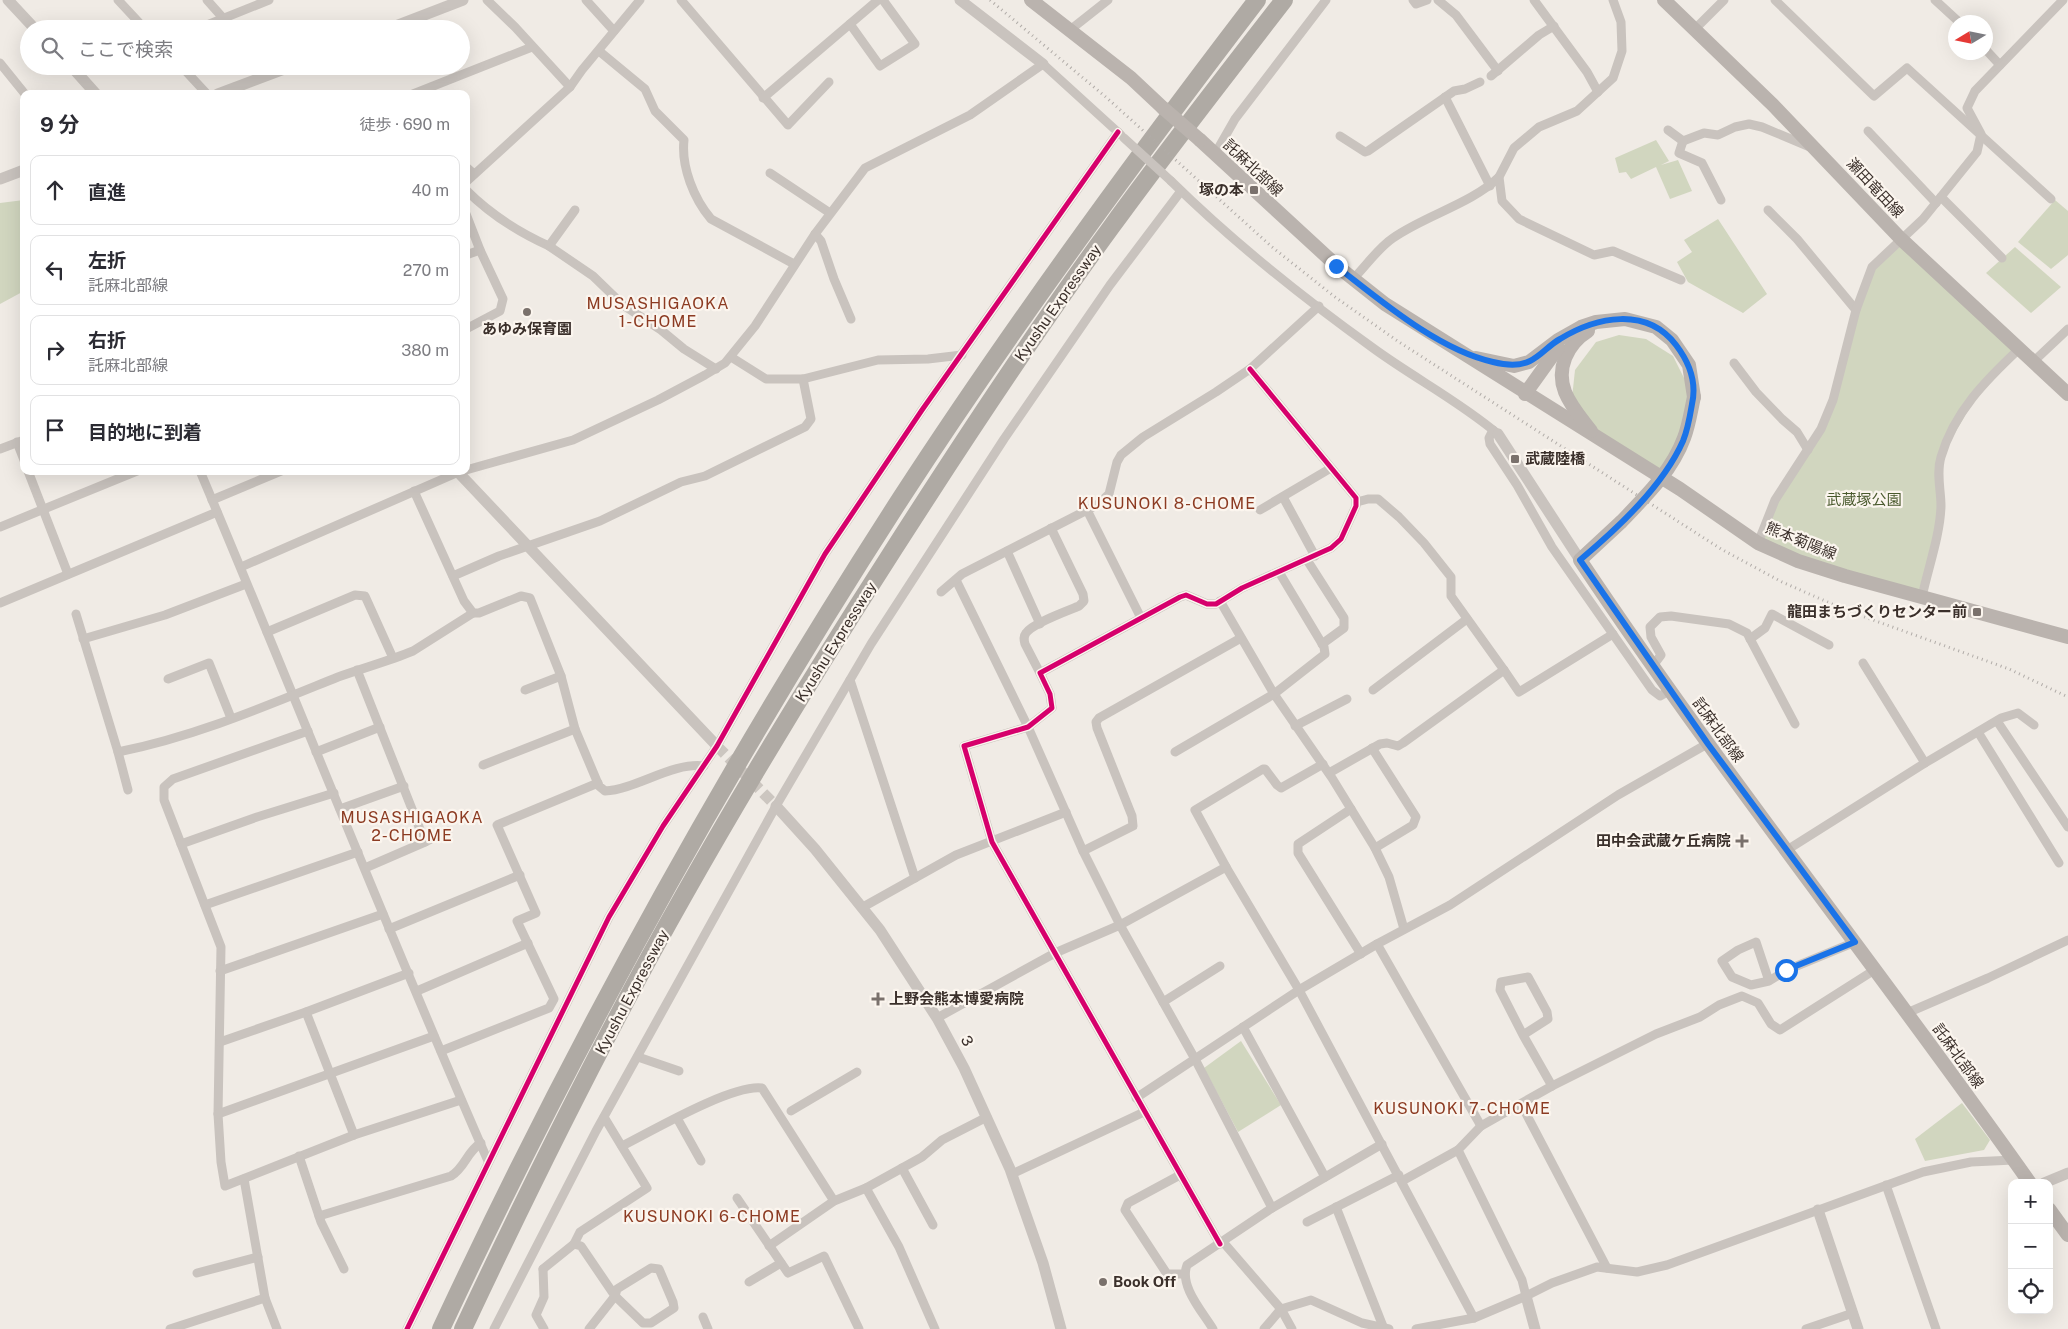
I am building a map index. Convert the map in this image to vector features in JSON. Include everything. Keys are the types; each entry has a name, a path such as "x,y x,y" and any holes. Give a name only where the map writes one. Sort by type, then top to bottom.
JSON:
{"highway":[{"name":"Kyushu Expressway","path":"441,1329 486,1232 596,1018 669,884 738,764 826,618 954,418 1096,214 1257,0"},
{"name":"Kyushu Expressway","path":"463,1329 538,1170 633,989 758,768 836,641 963,442 1110,228 1284,0"}],"main road":[{"name":"託麻北部線","path":"1031,0 1131,78 1353,279 1385,304 1525,394 1553,353 1566,339 1581,328"},
{"name":"瀬田竜田線","path":"1664,0 1815,149 1901,239 2068,394"},
{"name":"託麻北部線","path":"1459,352 1494,363 1514,366 1529,362 1558,340 1581,328 1596,322 1613,319 1644,322 1656,327 1672,340 1689,365 1694,397 1684,439 1672,463 1653,487 1622,522 1580,560 1669,691 1876,969 2027,1179"},
{"name":"託麻北部線","path":"1597,439 1572,406 1565,392 1562,369 1570,348 1580,336 1598,325 1613,319"},
{"name":"熊本菊陽線","path":"1525,394 1680,490 1758,543 1798,561 1845,576 2068,638"},
{"path":"2053,1214 2068,1235"}],"street":[{"path":"8,0 27,20"},
{"path":"118,0 137,20"},
{"path":"206,0 223,18"},
{"path":"218,20 268,0"},
{"path":"411,20 463,0"},
{"path":"487,0 515,27 570,87"},
{"path":"586,0 614,31"},
{"path":"470,178 570,87 640,0"},
{"path":"681,0 763,98 788,124 829,82"},
{"path":"763,98 878,0"},
{"path":"850,24 880,66 915,44 883,0"},
{"path":"960,0 1043,64 1181,191 1271,270 1373,348 1465,407 1496,432 1580,560"},
{"path":"1070,30 1108,0"},
{"path":"1215,154 1235,119 1326,0"},
{"path":"1413,0 1416,4 1427,0"},
{"path":"1438,0 1456,15 1494,73 1539,34 1554,26"},
{"path":"1534,0 1587,72 1598,92"},
{"path":"1353,279 1391,239 1424,219 1490,186 1499,177 1514,148 1539,127 1577,111 1613,78 1621,58 1621,22 1613,0"},
{"path":"1695,29 1724,0"},
{"path":"1775,0 1874,96 1907,68 2052,199"},
{"path":"1935,0 1951,15"},
{"path":"1758,543 1775,500 1821,429 1833,400 1856,310 1872,268 1923,219 1977,152 1981,134 1967,108 1975,91 2059,2"},
{"path":"470,71 532,47"},
{"path":"600,51 645,89 655,111 684,140 682,155 695,194 702,209 711,219 795,263"},
{"path":"1993,58 2000,65"},
{"path":"0,63 22,90"},
{"path":"470,468 573,440 658,400 716,369 731,358 755,326 795,263 865,168 970,115 1043,64"},
{"path":"79,75 92,90"},
{"path":"189,75 203,90"},
{"path":"229,90 268,75"},
{"path":"423,90 461,75"},
{"path":"1340,136 1365,152 1368,151 1454,91 1465,89 1480,82"},
{"path":"1445,97 1490,186"},
{"path":"1683,141 1704,134 1718,135 1735,127 1749,124 1762,127 1815,149"},
{"path":"1668,130 1683,141"},
{"path":"1868,131 1938,200 2002,258"},
{"path":"407,1329 609,917 663,826 717,746 825,554 1009,285 1121,135"},
{"path":"1683,141 1679,153 1702,163 1722,200"},
{"path":"470,170 474,174"},
{"path":"0,178 20,171"},
{"path":"770,173 830,213"},
{"path":"1499,177 1502,201 1519,219 1594,255 1614,252 1681,280"},
{"path":"494,1329 604,1117 776,806 850,680 1004,439 1110,285 1181,191"},
{"path":"470,194 482,206 526,236 550,246 593,276 623,305 661,330 684,349 716,369"},
{"path":"550,246 576,210"},
{"path":"1768,210 1797,239 1856,310"},
{"path":"470,224 502,299 502,306 496,315 470,327"},
{"path":"816,234 821,241 834,279 851,319"},
{"path":"470,254 480,250"},
{"path":"941,592 962,574 1088,510 1109,494 1117,462 1121,455 1143,437 1250,369 1319,306"},
{"path":"2033,362 2068,329"},
{"path":"1922,597 1941,507 1938,470 1944,449 1964,407 1984,383 2019,349"},
{"path":"731,358 766,379 803,379 878,360 893,358 928,359 962,354"},
{"path":"1734,363 1762,399 1797,432 1808,450"},
{"path":"1040,673 1180,597 1186,595 1207,604 1216,604 1242,588 1331,548 1341,539 1354,511 1356,502 1354,494 1250,369"},
{"path":"453,576 499,556 600,521 681,482 706,476 805,427 811,419 803,379"},
{"path":"1496,432 1489,438 1490,444 1517,485 1552,547 1652,690 1660,696 1669,691"},
{"path":"0,449 20,441"},
{"path":"1260,510 1331,468"},
{"path":"30,475 68,574"},
{"path":"0,527 127,475"},
{"path":"202,475 389,929 488,1161"},
{"path":"212,500 271,475"},
{"path":"241,567 451,475"},
{"path":"464,475 528,547 717,746"},
{"path":"414,491 464,601 473,614"},
{"path":"1283,497 1311,558 1346,624 1344,628 1322,644"},
{"path":"1356,502 1378,499 1418,537 1451,577 1451,596 1519,692 1613,634"},
{"path":"1088,510 1141,618"},
{"path":"0,603 217,512"},
{"path":"1051,528 1083,594 1084,601 1079,606 1029,630 1024,636 1024,640 1050,694 1052,708 1028,727 964,746 992,842 1136,1098 1221,1243 1281,1309 1292,1329"},
{"path":"1007,551 1040,624"},
{"path":"1174,752 1274,694 1323,656 1325,650 1322,644 1279,572"},
{"path":"956,580 1028,727 1083,851 1120,925 1194,1059 1272,1208"},
{"path":"83,639 164,615 246,584"},
{"path":"267,632 355,595 365,596 393,658"},
{"path":"118,752 194,732 357,670 413,651 473,614 521,596 530,598 561,676 575,729 598,783 605,791 618,790 695,765 704,766"},
{"path":"1220,601 1274,694 1329,773 1375,848 1389,877 1404,929"},
{"path":"76,614 128,790"},
{"path":"1750,639 1765,628 1772,614 1829,645"},
{"path":"1652,667 1661,655 1651,637 1650,627 1660,618 1671,616 1730,624 1746,633 1750,639 1795,724"},
{"path":"1372,690 1467,619"},
{"path":"1083,851 1133,826 1132,816 1096,722 1099,718 1241,638"},
{"path":"168,679 209,663 231,718"},
{"path":"1863,664 1924,763"},
{"path":"357,670 425,842"},
{"path":"1329,773 1384,743 1398,746 1504,670"},
{"path":"526,690 561,676"},
{"path":"850,680 915,878"},
{"path":"1295,726 1347,700"},
{"path":"1787,850 1924,763 1998,721 2018,713 2034,725"},
{"path":"1998,721 2068,827"},
{"path":"316,752 380,727"},
{"path":"483,765 575,729"},
{"path":"308,731 167,782 164,787 164,800 221,947 218,1114 221,1162 225,1186 354,1135 461,1100"},
{"path":"1978,732 2059,863"},
{"path":"1136,1098 1299,990 1450,904 1618,795 1708,744"},
{"path":"1372,748 1416,817 1414,825 1375,848"},
{"path":"1323,764 1282,788 1276,785 1265,769 1263,769 1195,810 1226,867 1299,990 1474,1318"},
{"path":"441,1051 549,1008 554,999 517,921 536,913 498,825 598,783"},
{"path":"340,809 404,786"},
{"path":"181,844 257,817 334,793"},
{"name":"3","path":"776,806 863,907 937,1018 964,1068 1012,1174 1043,1263 1061,1329"},
{"path":"1351,809 1298,844 1297,849 1298,854 1361,954"},
{"path":"863,907 956,855 1066,812"},
{"path":"365,868 448,831"},
{"path":"205,905 358,852"},
{"path":"937,1018 1055,953 1120,925 1226,867"},
{"path":"389,929 520,874"},
{"path":"220,971 383,914"},
{"path":"1907,1013 2068,940"},
{"path":"1769,980 1756,942 1738,950 1722,961 1732,977 1751,985 1769,980 1786,970 1855,942"},
{"path":"417,991 528,943"},
{"path":"1377,944 1481,1126"},
{"path":"1163,1002 1220,966"},
{"path":"1307,1222 1458,1150 1481,1126 1552,1086 1656,1034 1700,1017 1720,1005 1742,996 1758,1003 1771,1024 1780,1030 1876,969"},
{"path":"220,1042 409,973"},
{"path":"1522,1035 1548,1019 1547,1012 1528,977 1502,982 1499,986 1522,1035 1552,1086"},
{"path":"306,1012 354,1135"},
{"path":"1243,1027 1325,1177"},
{"path":"218,1114 434,1036"},
{"path":"638,1057 679,1071"},
{"path":"791,1111 857,1072"},
{"path":"622,1146 725,1095 755,1087 762,1088 834,1201"},
{"path":"1521,1104 1607,1268"},
{"path":"1012,1174 1144,1112"},
{"path":"543,1268 574,1244 580,1232 646,1188 604,1117"},
{"path":"769,1246 834,1201 866,1188 922,1157 942,1140 987,1117"},
{"path":"677,1118 700,1161"},
{"path":"319,1216 451,1176 458,1172 470,1151 480,1143"},
{"path":"1213,1329 1188,1289 1184,1274 1187,1265 1272,1208 1382,1144"},
{"path":"1458,1150 1522,1280 1535,1329"},
{"path":"299,1156 319,1216 344,1269"},
{"path":"1416,1329 1456,1325 1552,1283 1596,1267 1637,1272 1667,1265 1923,1172 1971,1162 2014,1160"},
{"path":"902,1168 933,1225"},
{"path":"2053,1179 2068,1173"},
{"path":"1180,1175 1128,1203 1125,1210 1167,1274 1184,1274"},
{"path":"244,1179 265,1298 277,1329"},
{"path":"1886,1185 1936,1329"},
{"path":"866,1188 899,1247 935,1329"},
{"path":"737,1198 788,1273 824,1256 859,1329"},
{"path":"1336,1207 1384,1329"},
{"path":"1818,1210 1858,1329"},
{"path":"574,1244 581,1246 615,1296 643,1323 651,1323 674,1308 673,1302 659,1269 651,1268 617,1289 615,1296 589,1329"},
{"path":"197,1273 258,1257"},
{"path":"529,1262 543,1268"},
{"path":"749,1282 781,1263"},
{"path":"543,1268 544,1297 536,1315 544,1329"},
{"path":"170,1329 265,1298"},
{"path":"1264,1329 1281,1309 1312,1300 1362,1323 1389,1329"},
{"path":"1806,1329 1853,1313"},
{"path":"703,1317 708,1329"}],"green space":[{"path":"1656,140 1669,161 1661,165 1678,160 1692,191 1670,199 1656,167 1631,179 1626,172 1619,173 1615,158"},
{"path":"20,200 20,293 0,304 0,203"},
{"path":"2055,200 2068,211 2068,255 2051,269 2018,242"},
{"path":"1718,219 1767,294 1743,313 1688,282 1677,262 1692,252 1684,240"},
{"name":"武蔵塚公園","path":"1901,239 2019,349 1984,383 1941,457 1941,507 1922,597 1758,543 1775,500 1821,429 1872,267"},
{"path":"2015,247 2061,287 2031,313 1986,273"},
{"path":"1619,335 1646,339 1673,356 1688,386 1689,396 1678,442 1660,469 1599,435 1572,398 1575,370 1596,342"},
{"path":"1241,1041 1281,1105 1238,1132 1204,1068"},
{"path":"1962,1103 1990,1140 1984,1150 1925,1161 1915,1139"}],"tunnel":[{"path":"717,746 776,806"}],"railway":[{"path":"990,0 1107,98 1272,247 1335,297 1399,342 1721,549 1782,582 1848,611 2009,669 2068,697"}],"cycle path":[{"path":"407,1329 609,917 663,826 717,746 825,554 922,410 1118,132"},
{"path":"1220,1244 992,842 964,746 1028,727 1052,708 1050,694 1040,673 1180,597 1186,595 1207,604 1216,604 1242,588 1331,548 1341,539 1356,506 1356,498 1250,369"}],"place":[{"name":"塚の本","path":"1254,190"},
{"name":"あゆみ保育園","path":"527,312"},
{"name":"武蔵陸橋","path":"1515,459"},
{"name":"龍田まちづくりセンター前","path":"1977,612"},
{"name":"田中会武蔵ケ丘病院","path":"1742,841"},
{"name":"上野会熊本博愛病院","path":"878,999"},
{"name":"Book Off","path":"1103,1282"}],"district":[{"name":"MUSASHIGAOKA 1-CHOME","path":"658,312"},
{"name":"KUSUNOKI 8-CHOME","path":"1167,503"},
{"name":"MUSASHIGAOKA 2-CHOME","path":"412,826"},
{"name":"KUSUNOKI 7-CHOME","path":"1462,1108"},
{"name":"KUSUNOKI 6-CHOME","path":"712,1216"}],"route":[{"path":"1336,266 1385,304 1459,352 1494,363 1514,366 1529,362 1558,340 1581,328 1596,322 1613,319 1644,322 1656,327 1672,340 1684,355 1689,365 1694,397 1684,439 1672,463 1622,522 1580,560 1669,691 1855,942 1786,970"}]}
